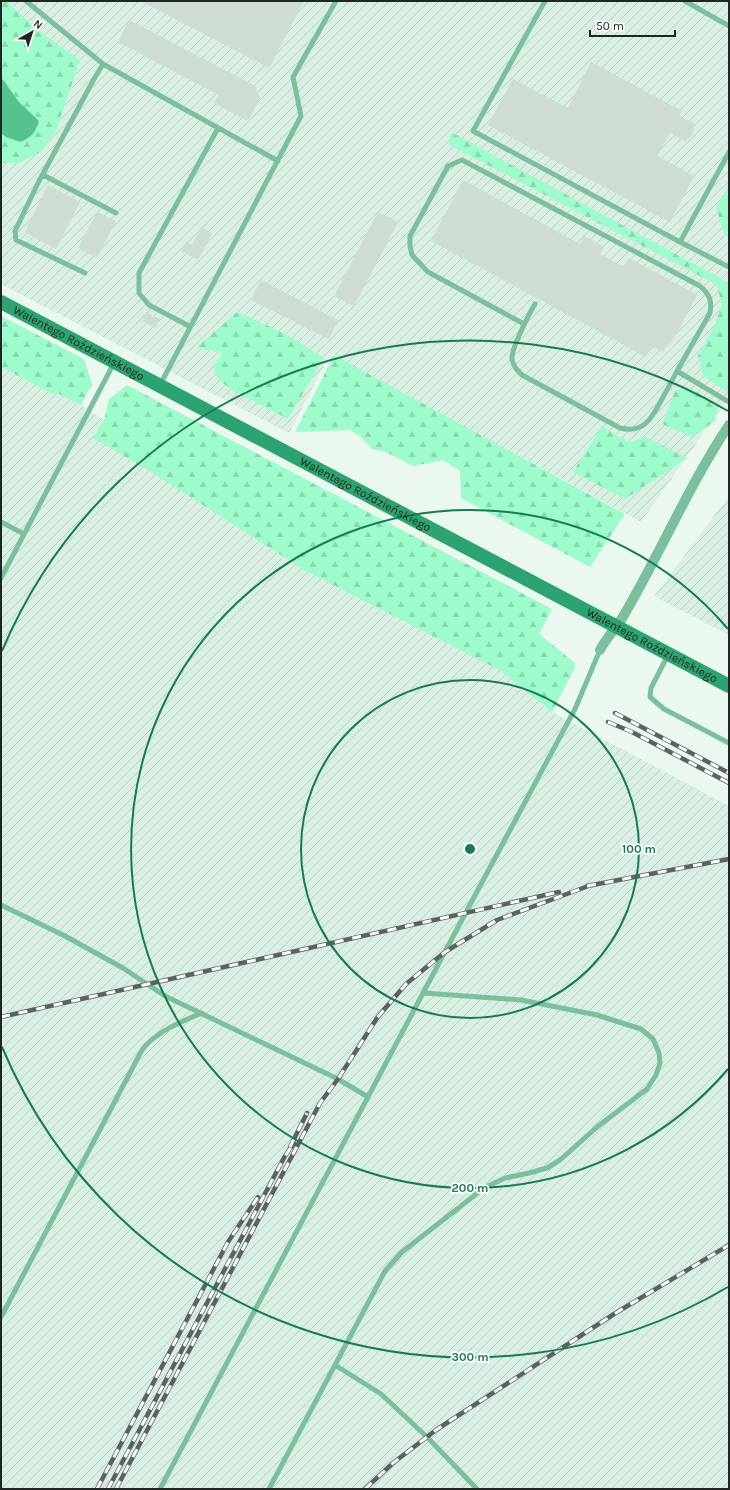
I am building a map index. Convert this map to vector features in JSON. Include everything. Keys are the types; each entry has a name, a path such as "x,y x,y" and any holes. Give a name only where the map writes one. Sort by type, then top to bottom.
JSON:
{"street":[{"name":"Walentego Roździeńskiego","path":"1,302 729,686"},
{"path":"600,650 624,616 700,472 729,425"}],"lane":[{"path":"26,1 104,64 278,161"},
{"path":"159,386 189,326 301,116 293,77 336,1"},
{"path":"545,1 473,131 729,267"},
{"path":"685,1 729,26"},
{"path":"84,273 16,240 14,231 94,79 104,64"},
{"path":"189,326 149,305 139,292 138,274 218,128"},
{"path":"680,242 729,152"},
{"path":"524,324 428,272 412,255 410,236 448,166 462,160 700,286 708,294 711,305 710,313 653,417 639,428 628,430 620,428 522,375 516,369 512,358 524,324 535,304"},
{"path":"43,175 116,213"},
{"path":"1,578 114,362"},
{"path":"677,371 729,402"},
{"path":"1,522 24,534"},
{"path":"160,1489 575,710 600,650"},
{"path":"668,654 651,688 650,697 664,709 729,743"},
{"path":"1,905 65,936 123,968 165,996 338,1079 368,1097"},
{"path":"269,1489 385,1271 402,1252 484,1188 505,1178 547,1168 560,1160 597,1127 648,1089 656,1075 660,1063 660,1053 653,1039 641,1029 604,1017 521,1000 424,993"},
{"path":"1,1317 142,1050 151,1040 202,1013"},
{"path":"335,1365 381,1394 427,1437 477,1489"}],"shaded area":[{"path":"1,1 729,1 729,399 716,415 641,522 538,466 328,358 289,433 1,284"},
{"path":"1,77 19,102 39,121 32,134 27,139 20,142 6,137 1,133"},
{"path":"1,367 50,393 57,393 81,405 112,425 574,669 552,712 729,806 729,1489 1,1489"},
{"path":"729,496 729,635 654,596"}],"green space":[{"path":"1,1 6,1 38,30 80,60 56,131 41,152 19,163 1,163 1,133 6,137 39,121 19,102 1,77"},
{"path":"451,132 729,283 729,393 703,376 698,356 714,327 722,305 717,285 449,145"},
{"path":"729,185 729,237 724,234 716,207"},
{"path":"237,312 284,333 324,358 288,419 232,390 219,380 213,367 222,353 196,348"},
{"path":"1,316 84,359 92,384 81,405 57,393 50,393 1,367"},
{"path":"334,355 625,514 590,567 461,498 460,471 443,460 413,466 386,452 372,449 362,438 350,430 295,432"},
{"path":"127,385 552,609 539,634 575,663 574,669 552,712 501,671 306,571 148,470 93,438 104,420 109,399"},
{"path":"688,387 718,404 715,421 692,437 662,424 675,390"},
{"path":"602,426 629,442 646,437 687,458 625,499 573,472"}],"building":[{"path":"141,1 304,1 269,68"},
{"path":"129,20 255,86 260,98 248,121 214,103 219,95 118,42"},
{"path":"591,62 682,111 679,116 695,124 690,138 688,138 686,142 670,133 657,156 694,176 670,222 488,125 513,79 568,108"},
{"path":"463,180 580,244 584,236 604,247 600,254 624,267 629,258 697,295 670,345 668,344 663,352 651,346 646,357 431,241"},
{"path":"48,185 80,202 56,249 25,232"},
{"path":"97,212 116,221 97,258 78,248"},
{"path":"378,212 398,222 354,306 334,296"},
{"path":"201,227 212,233 198,260 181,251 186,241 192,245"},
{"path":"261,280 338,320 329,339 251,300"},
{"path":"147,313 160,319 155,328 142,321"}],"railway":[{"path":"615,713 729,773"},
{"path":"608,722 632,732 729,783"},
{"path":"587,886 729,859"},
{"path":"116,1489 320,1103 338,1079 377,1018 406,984 445,952 497,920 591,885"},
{"path":"1,1017 559,892"},
{"path":"290,1147 307,1113"},
{"path":"108,1489 285,1156 294,1143"},
{"path":"97,1489 228,1242 258,1197"},
{"path":"365,1489 393,1463 436,1430 614,1314 729,1245"}]}
